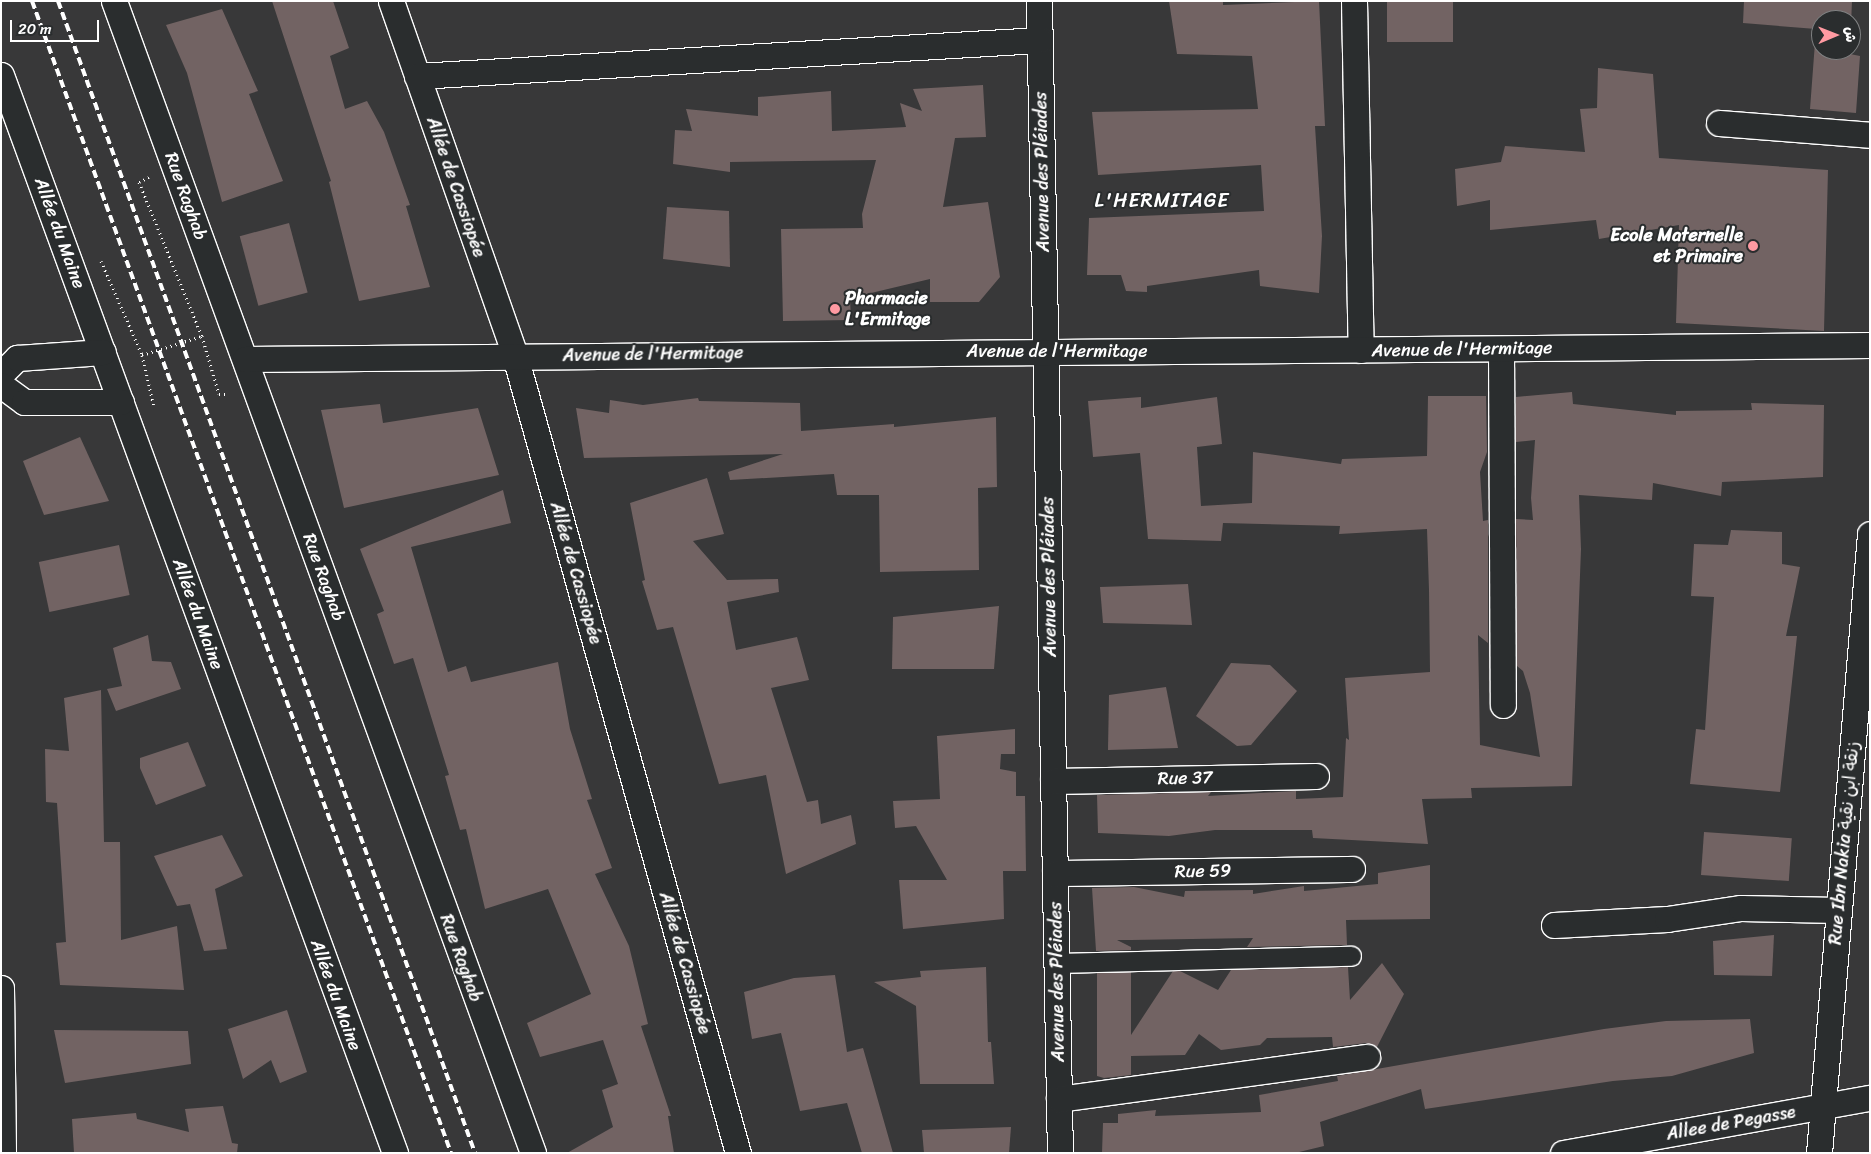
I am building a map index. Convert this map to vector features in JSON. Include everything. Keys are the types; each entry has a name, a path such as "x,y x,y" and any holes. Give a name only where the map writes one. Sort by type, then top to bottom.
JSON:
{"street":[{"name":"Rue Raghab","path":"114,1 533,1153"},
{"name":"Allée de Cassiopée","path":"391,1 515,356 738,1153"},
{"name":"Avenue des Pléiades","path":"1039,1 1060,1153"},
{"path":"1354,1 1361,350"},
{"path":"417,76 1040,40"},
{"name":"Allée du Maine","path":"1,75 395,1153"},
{"path":"1718,124 1870,134"},
{"name":"Avenue de l'Hermitage","path":"245,359 1045,350 1361,350 1870,345"},
{"path":"1501,349 1503,704"},
{"path":"1,374 18,358 103,352"},
{"path":"1,385 24,402 121,402"},
{"name":"Rue Ibn Nakia زنقة ابن نقية","path":"1819,1153 1870,534"},
{"name":"Rue 37","path":"1053,781 1316,776"},
{"name":"Rue 59","path":"1055,873 1352,869"},
{"path":"1554,925 1667,919 1741,908 1838,910"},
{"path":"1056,962 1351,956"},
{"path":"1,988 3,1153"},
{"path":"1059,1098 1367,1056"},
{"name":"Allee de Pegasse","path":"1563,1153 1870,1098"}],"path":[{"path":"139,182 202,336 219,394"},
{"path":"99,257 142,355 155,412"},
{"path":"142,355 202,336"}],"building":[{"path":"272,1 333,1 349,48 330,56 345,109 367,101 384,132 410,205 406,206 430,287 359,301 329,182 331,181"},
{"path":"1169,1 1223,1 1223,5 1319,1 1325,126 1315,126 1322,236 1319,293 1260,286 1259,270 1147,286 1147,292 1126,291 1121,275 1087,275 1089,218 1264,211 1261,165 1098,175 1092,112 1258,109 1252,56 1177,54"},
{"path":"1387,1 1453,1 1453,42 1387,42"},
{"path":"1744,1 1852,1 1852,10 1811,10 1811,29 1743,23"},
{"path":"222,9 258,91 249,94 283,181 222,202 187,73 166,25"},
{"path":"1814,60 1860,60 1856,113 1810,109"},
{"path":"1598,68 1653,74 1659,158 1828,170 1824,331 1676,323 1679,225 1599,239 1596,220 1490,230 1490,200 1457,206 1455,169 1501,162 1505,146 1585,152 1580,109 1597,108"},
{"path":"983,85 986,137 955,138 943,207 988,202 1000,277 979,302 930,302 930,279 850,298 851,320 783,321 781,229 863,228 862,214 876,160 730,162 730,172 673,164 675,130 692,131 686,109 758,116 758,97 831,91 832,131 906,127 900,103 922,111 913,89"},
{"path":"667,207 729,211 730,267 663,259"},
{"path":"289,223 308,293 258,306 240,236"},
{"path":"1572,392 1573,404 1676,415 1676,411 1752,410 1751,403 1824,405 1823,477 1722,482 1721,496 1653,483 1652,500 1579,495 1581,549 1572,786 1471,788 1472,798 1422,799 1428,844 1313,838 1312,830 1215,830 1169,836 1098,833 1097,795 1211,792 1208,796 1296,791 1296,799 1343,797 1346,738 1349,740 1345,678 1430,672 1429,590 1427,529 1339,534 1340,526 1223,523 1221,541 1148,539 1140,453 1093,457 1088,401 1141,397 1141,408 1217,397 1222,444 1197,447 1201,506 1252,503 1253,452 1341,464 1342,459 1427,456 1428,396 1486,396 1487,452 1480,472 1483,521 1488,520 1488,643 1478,635 1480,745 1540,757 1530,693 1523,671 1517,666 1516,519 1533,520 1531,498 1535,440 1516,442 1516,397"},
{"path":"698,398 699,401 800,403 801,431 894,424 894,427 996,417 997,487 978,488 979,570 880,572 879,495 837,495 834,474 730,480 728,472 783,454 584,458 576,408 609,413 610,400 643,405"},
{"path":"380,404 383,423 478,408 499,475 344,508 321,410"},
{"path":"80,437 109,501 44,515 23,461"},
{"path":"707,478 724,534 693,541 727,580 778,579 779,592 727,602 736,650 797,637 809,680 771,688 807,802 818,800 821,824 851,815 856,844 786,874 766,775 719,784 673,627 657,630 642,581 645,580 630,503"},
{"path":"503,490 511,523 411,547 448,672 466,666 471,682 558,662 570,729 592,799 587,800 612,868 595,874 629,946 648,1024 641,1026 671,1116 668,1116 674,1153 567,1153 613,1127 602,1090 618,1084 603,1040 540,1057 527,1023 591,994 548,889 485,909 466,829 460,830 445,776 449,775 413,658 394,664 377,614 384,611 360,549"},
{"path":"1731,530 1782,532 1782,564 1800,567 1786,636 1797,636 1780,792 1690,784 1696,729 1705,730 1714,597 1691,596 1694,544 1728,545"},
{"path":"119,545 130,595 49,612 39,562"},
{"path":"1188,584 1192,625 1103,623 1100,587"},
{"path":"999,606 994,669 892,669 893,617"},
{"path":"148,635 152,661 171,662 181,689 116,711 107,689 122,686 113,648"},
{"path":"1231,663 1270,665 1297,691 1251,745 1237,746 1196,716"},
{"path":"1166,687 1178,748 1108,750 1109,695"},
{"path":"101,690 104,842 120,842 121,940 177,926 184,990 60,985 56,943 66,942 57,803 46,802 45,749 69,751 64,698"},
{"path":"1015,729 1015,754 1001,754 1000,769 1016,772 1016,796 1025,796 1026,871 1003,871 1004,919 903,929 899,880 947,880 916,826 895,828 893,801 940,799 937,736"},
{"path":"188,742 206,786 156,805 140,768 140,758"},
{"path":"1704,832 1792,838 1789,881 1701,875"},
{"path":"222,835 243,876 215,889 227,949 204,951 190,904 177,906 154,856"},
{"path":"1430,865 1430,919 1346,920 1347,945 1247,947 1253,938 1117,940 1131,947 1131,950 1096,951 1092,888 1134,887 1184,897 1185,891 1253,890 1253,894 1304,886 1304,891 1378,884 1378,873"},
{"path":"1774,935 1772,976 1714,975 1713,941"},
{"path":"1382,963 1404,994 1377,1047 1366,1043 1333,1047 1332,1037 1267,1038 1260,1045 1221,1050 1199,1034 1185,1055 1131,1056 1131,1075 1104,1078 1097,1076 1097,973 1131,972 1131,1035 1173,971 1180,971 1218,990 1231,970 1348,967 1350,1000"},
{"path":"986,967 988,1042 991,1042 994,1084 920,1084 916,1006 874,982 921,977 920,971"},
{"path":"835,975 847,1052 863,1048 893,1153 862,1153 847,1103 800,1111 781,1033 752,1039 744,992 794,978"},
{"path":"287,1010 307,1072 280,1083 271,1060 243,1079 228,1029"},
{"path":"1750,1019 1754,1053 1672,1076 1613,1081 1425,1109 1421,1089 1320,1122 1324,1146 1295,1153 1102,1153 1103,1123 1118,1123 1118,1114 1156,1110 1155,1116 1261,1112 1259,1095 1338,1081 1337,1076 1604,1029 1666,1021"},
{"path":"54,1030 188,1031 191,1064 65,1083"},
{"path":"223,1106 232,1143 238,1144 237,1153 74,1153 72,1119 136,1113 137,1119 189,1132 185,1109"},
{"path":"1011,1127 1009,1153 924,1153 922,1130"}],"railway":[{"path":"32,1 451,1153"},
{"path":"58,1 475,1153"}],"place":[{"name":"Ecole Maternelle et Primaire","path":"1753,246"},
{"name":"Pharmacie L'Ermitage","path":"835,309"}],"district":[{"name":"L'HERMITAGE","path":"1162,200"}]}
